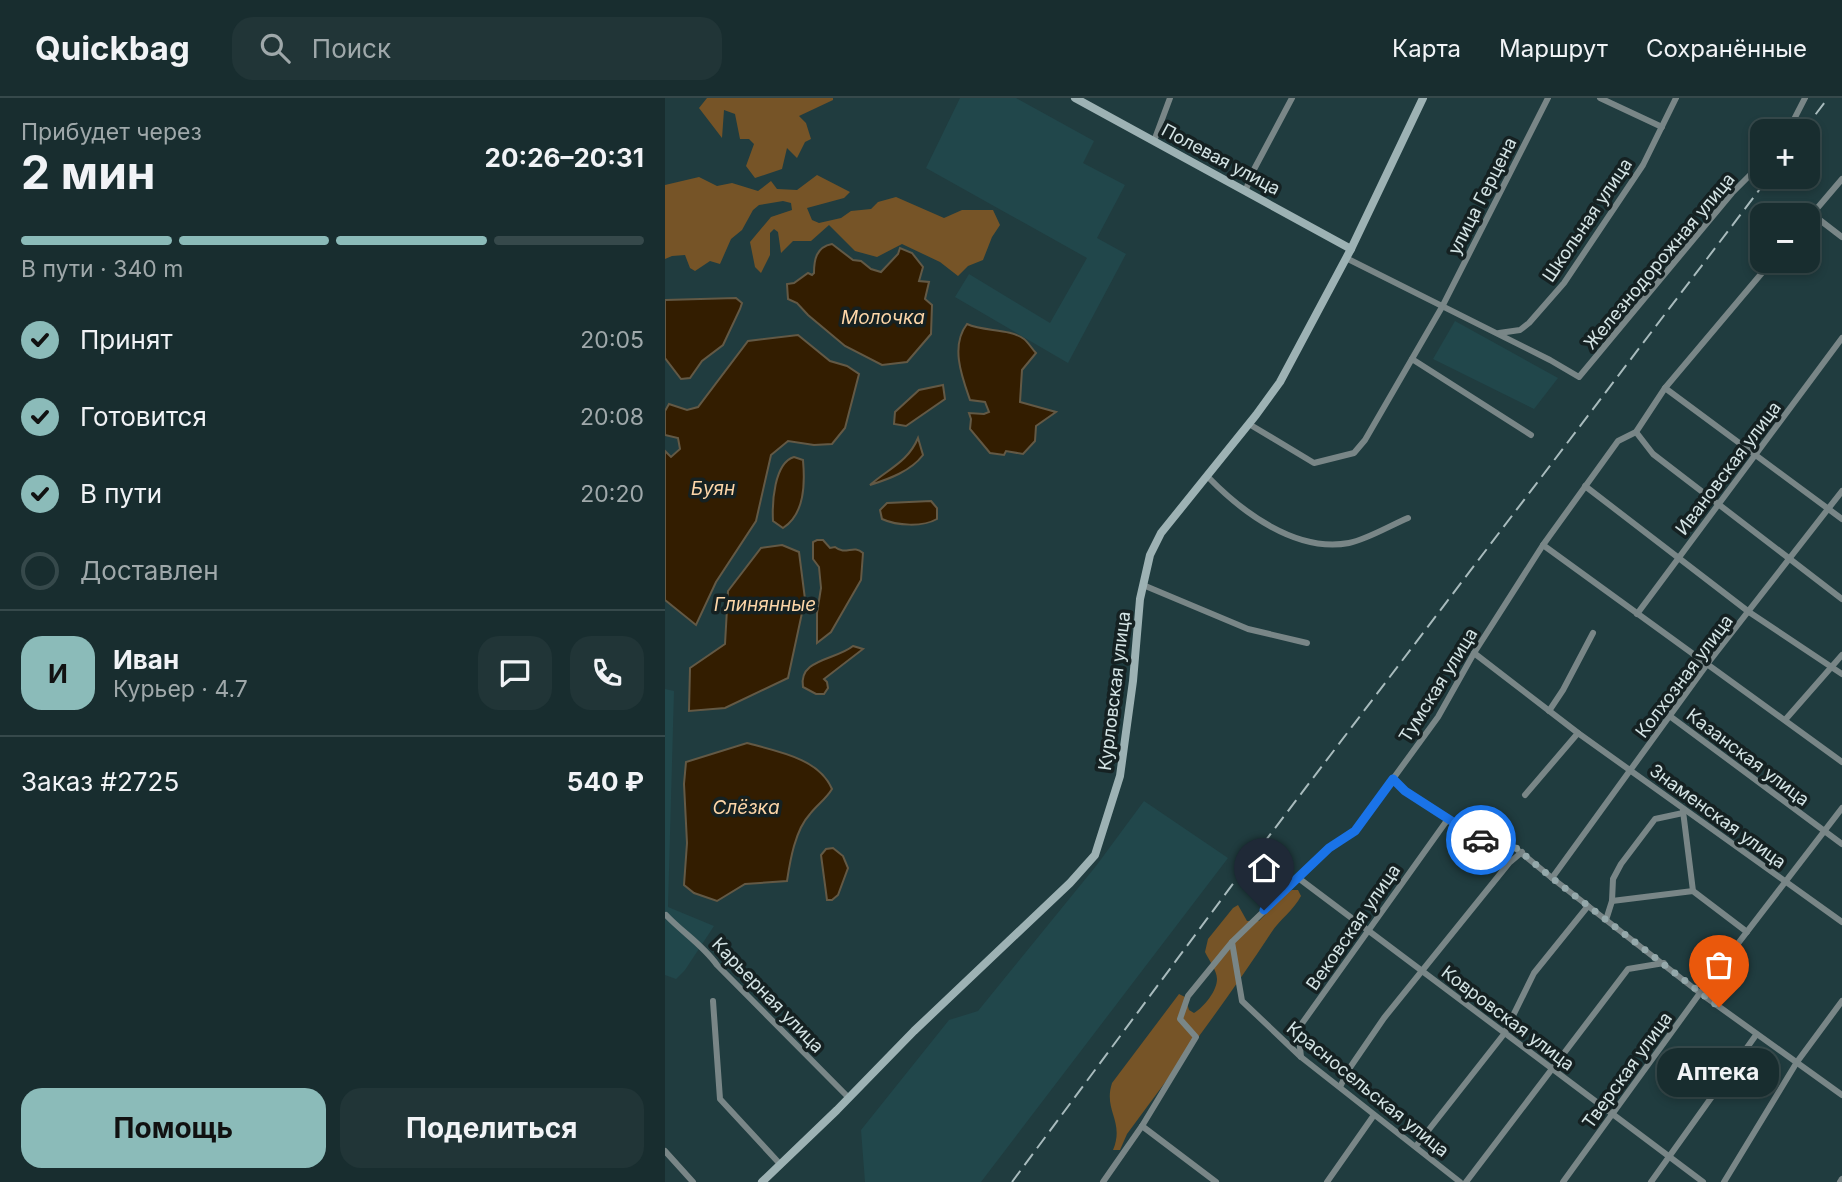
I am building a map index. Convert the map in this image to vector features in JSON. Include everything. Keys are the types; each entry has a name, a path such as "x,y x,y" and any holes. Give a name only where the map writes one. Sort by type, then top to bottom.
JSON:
{"main road":[{"name":"Полевая улица","path":"1075,98 1352,249"},
{"name":"Курловская улица","path":"762,1182 849,1098 913,1031 1070,883 1095,855 1114,798 1123,757 1143,585 1150,555 1161,533 1208,477 1280,382 1352,249 1423,98"}],"street":[{"path":"1154,141 1170,98"},
{"path":"1246,190 1251,175 1292,98"},
{"name":"улица Герцена","path":"1249,424 1314,463 1354,453 1365,440 1442,307 1548,98"},
{"path":"1600,98 1662,127"},
{"name":"Школьная улица","path":"1497,333 1520,330 1564,283 1643,165 1676,98"},
{"path":"1794,119 1805,98"},
{"name":"Железнодорожная улица","path":"1497,333 1579,377 1732,193 1750,175"},
{"path":"1820,204 1842,179"},
{"path":"1820,222 1842,236"},
{"path":"1346,258 1497,333"},
{"name":"Тумская улица","path":"1103,1182 1142,1126 1196,1037 1180,1019 1188,996 1232,942 1297,877 1329,848 1355,831 1438,717 1474,653 1543,545 1585,486 1618,441 1636,432 1664,388 1762,273"},
{"name":"Ивановская улица","path":"1637,614 1842,338"},
{"path":"1412,359 1531,435"},
{"path":"1664,388 1842,519"},
{"path":"1636,432 1653,454 1842,599"},
{"path":"1208,477 1222,492 1258,519 1291,536 1312,541 1336,544 1352,542 1408,518"},
{"path":"1585,486 1749,612 1842,674"},
{"name":"Колхозная улица","path":"1552,878 1708,663 1842,491"},
{"path":"1543,545 1842,762"},
{"path":"1143,585 1248,629 1307,643"},
{"path":"1549,711 1593,633"},
{"name":"Знаменская улица","path":"1474,653 1578,733 1842,922"},
{"path":"1785,720 1842,655"},
{"name":"Казанская улица","path":"1671,717 1842,844"},
{"path":"1525,795 1578,733"},
{"path":"1393,779 1405,791 1482,841 1509,842 1700,993 1842,1095"},
{"name":"Тверская улица","path":"1563,1182 1700,993 1842,808"},
{"path":"1606,920 1612,901 1613,879 1621,864 1655,819 1683,809 1693,891"},
{"name":"Вековская улица","path":"1301,1057 1298,1028 1448,819"},
{"path":"1340,1087 1384,1018 1509,863 1522,852"},
{"name":"Ковровская улица","path":"1297,877 1703,1182"},
{"path":"1612,901 1693,891 1747,932"},
{"path":"1416,1146 1504,1034 1534,973 1587,906"},
{"name":"Карьерная улица","path":"666,915 681,931 706,949 717,965 849,1098"},
{"name":"Красносельская улица","path":"1232,942 1242,1001 1301,1057 1460,1182"},
{"path":"1466,1182 1628,969 1664,963"},
{"path":"713,1001 720,1099 780,1164"},
{"path":"1724,1182 1797,1062 1842,1002"},
{"path":"1651,1182 1756,1035"},
{"path":"1327,1182 1374,1115"},
{"path":"1142,1126 1216,1182"},
{"path":"665,1151 693,1182"}],"shaded area":[{"path":"707,98 833,100 799,116 806,123 811,139 805,142 797,158 787,148 782,169 755,178 746,166 754,144 749,139 740,139 735,114 724,110 722,138 699,108"},
{"path":"960,98 1016,98 1094,141 1083,163 1125,185 1097,238 1126,254 1068,363 955,297 969,274 1050,323 1087,258 926,168"},
{"path":"817,175 850,192 844,198 807,208 812,220 819,223 841,218 851,211 871,209 878,202 896,197 944,218 962,210 993,210 1000,225 983,260 968,266 958,276 940,262 902,244 877,257 855,251 829,225 811,241 793,241 781,253 778,232 774,229 770,233 770,255 761,273 755,267 750,242 771,217 792,210 791,203 783,201 759,205 753,210 742,230 731,239 720,264 710,261 695,271 690,268 685,255 665,259 665,185 699,177 717,186 732,183 758,191 771,181 777,189 797,190"},
{"path":"1455,321 1558,378 1534,409 1433,359"},
{"path":"665,689 674,691 668,907 714,926 676,979 665,975"},
{"path":"1144,801 1228,858 981,1182 865,1182 861,1130 949,1020 978,1011 1096,866"},
{"path":"1292,890 1298,890 1301,896 1298,901 1274,928 1219,1009 1127,1134 1120,1150 1113,1150 1117,1131 1110,1101 1112,1083 1179,994 1185,997 1189,1010 1194,1013 1215,989 1217,979 1205,952 1208,939 1238,905 1247,921 1259,921"}],"water":[{"name":"Молочка","path":"832,244 853,260 861,261 871,269 881,272 898,254 900,248 912,253 923,267 919,281 929,282 925,299 932,305 931,334 907,362 882,365 845,346 797,303 788,299 787,284 794,283 808,273 812,275 819,251"},
{"path":"736,298 742,303 723,345 702,361 690,378 681,379 665,358 665,300"},
{"path":"967,324 1018,336 1036,353 1022,370 1020,402 1056,412 1036,426 1035,441 1023,454 1006,451 1004,455 990,453 970,429 969,413 989,412 985,402 970,400 961,372 959,342"},
{"name":"Буян","path":"798,335 830,361 847,366 859,374 845,428 832,444 814,445 788,441 771,455 756,521 716,582 696,625 665,600 665,451 671,457 680,449 678,438 665,435 665,411 669,404 687,410 698,407 748,341"},
{"path":"943,385 945,399 906,426 894,424 895,412 919,390"},
{"path":"918,438 923,455 918,461 899,474 870,485 903,459"},
{"path":"794,457 803,460 802,497 796,515 783,528 773,521 774,494 782,467"},
{"path":"931,501 937,508 937,519 931,522 910,525 882,519 880,510 887,503"},
{"path":"823,540 830,548 863,553 861,580 831,632 817,643 817,613 821,588 819,567 813,559 813,542"},
{"name":"Глинянные","path":"782,545 799,552 805,599 788,678 725,708 689,711 690,668 725,644 728,591 761,548"},
{"path":"853,646 863,649 824,679 828,688 824,694 816,694 803,687 803,678 812,665"},
{"name":"Слёзка","path":"747,743 807,763 826,778 832,789 801,828 794,846 787,881 745,884 717,901 694,893 684,885 687,843 684,784 686,762"},
{"path":"833,848 843,856 848,868 838,895 827,900 821,855 826,849"}],"railway":[{"path":"1812,119 1828,98"},
{"path":"1012,1182 1241,873 1760,189"}],"way so far":[{"path":"1481,840 1509,842 1719,1007"}],"place":[{"name":"Аптека","path":"1719,1007"}],"route":[{"path":"1264,910 1329,848 1355,831 1377,797 1393,779 1405,791 1481,840"}]}
